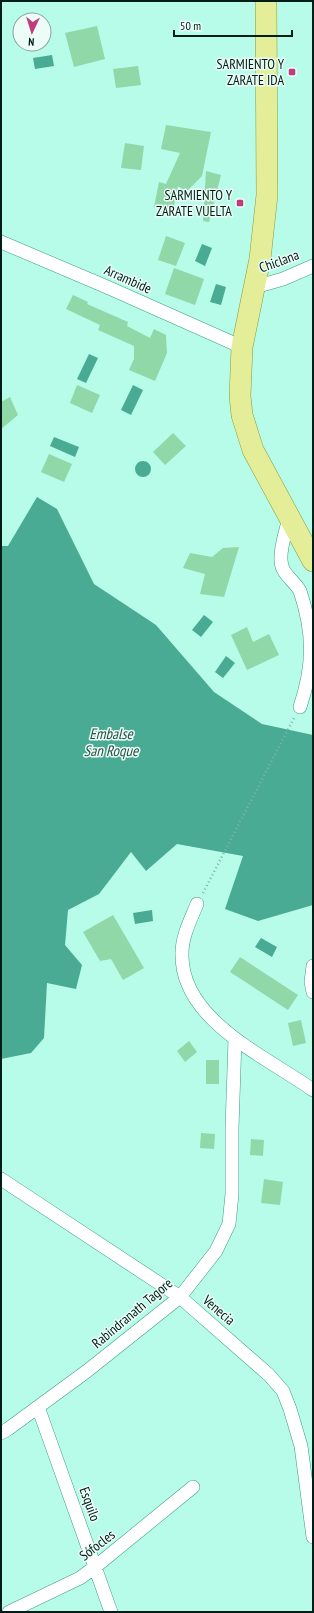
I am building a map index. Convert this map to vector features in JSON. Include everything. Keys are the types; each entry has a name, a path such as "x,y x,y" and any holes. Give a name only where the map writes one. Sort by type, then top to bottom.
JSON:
{"main road":[{"path":"266,1 267,195 263,239 255,287 242,347 240,396 242,416 260,465 313,560"}],"street":[{"name":"Arrambide","path":"1,242 242,347"},
{"name":"Chiclana","path":"255,287 283,279 313,266"},
{"path":"289,518 280,561 284,572 298,589 308,611 313,628 312,656 309,676 300,707"},
{"path":"197,904 187,929 182,952 183,971 188,987 213,1019 235,1039 311,1085"},
{"path":"313,966 311,982 313,992"},
{"name":"Rabindranath Tagore","path":"1,1433 87,1371 180,1297 216,1251 229,1224 232,1194 232,1128 235,1039"},
{"name":"Venecia","path":"1,1179 180,1297 269,1375 282,1391 290,1408 301,1446 313,1537"},
{"name":"Esquilo","path":"38,1407 111,1612"},
{"name":"Sófocles","path":"9,1612 80,1578 193,1487"}],"path":[{"path":"197,904 300,707"}],"water":[{"path":"52,55 54,66 35,69 33,58"},
{"path":"202,244 212,248 205,266 195,261"},
{"path":"216,284 226,287 221,305 210,302"},
{"path":"89,354 98,358 86,383 77,379"},
{"path":"133,385 143,390 131,415 121,410"},
{"path":"54,437 79,447 75,457 50,446"},
{"path":"140,461 146,461 151,466 149,475 146,477 140,477 135,472 135,466"},
{"name":"Embalse San Roque","path":"37,497 57,509 94,584 156,625 214,692 262,724 313,735 313,905 258,921 225,909 243,856 177,844 146,871 131,852 99,894 68,910 65,945 82,965 76,989 47,983 44,1038 31,1053 1,1059 1,546 8,546"},
{"path":"204,615 213,622 201,637 192,630"},
{"path":"226,656 235,663 223,678 215,672"},
{"path":"152,910 153,921 135,924 133,913"},
{"path":"261,938 277,947 272,957 255,947"}],"building":[{"path":"97,26 105,59 74,67 65,33"},
{"path":"138,66 141,85 116,88 113,69"},
{"path":"166,125 211,132 202,176 186,192 178,186 173,210 154,207 159,182 166,184 180,153 161,149"},
{"path":"125,143 144,146 141,170 121,168"},
{"path":"206,171 221,175 209,222 203,221"},
{"path":"166,236 185,243 176,266 158,260"},
{"path":"174,268 204,279 195,305 165,294"},
{"path":"73,295 88,302 87,304 128,322 127,326 150,338 154,329 166,335 167,353 155,381 129,370 134,359 134,346 98,330 100,325 66,309"},
{"path":"77,385 100,395 92,413 70,403"},
{"path":"10,397 18,415 1,429 1,402"},
{"path":"173,433 186,446 165,465 153,452"},
{"path":"49,454 72,464 64,482 41,472"},
{"path":"239,547 224,597 200,594 205,574 183,568 190,553 212,557 223,548"},
{"path":"247,627 253,642 269,634 279,655 247,670 231,635"},
{"path":"113,915 144,968 123,980 111,959 100,961 83,932"},
{"path":"240,957 298,995 288,1010 230,972"},
{"path":"301,1020 306,1043 293,1046 288,1023"},
{"path":"189,1041 197,1052 185,1062 177,1051"},
{"path":"206,1060 219,1060 219,1084 206,1084"},
{"path":"201,1133 215,1134 214,1149 200,1148"},
{"path":"251,1139 264,1140 263,1156 250,1155"},
{"path":"264,1179 283,1182 280,1205 261,1203"}],"place":[{"name":"SARMIENTO Y ZARATE IDA","path":"292,72"},
{"name":"SARMIENTO Y ZARATE VUELTA","path":"240,203"}]}
